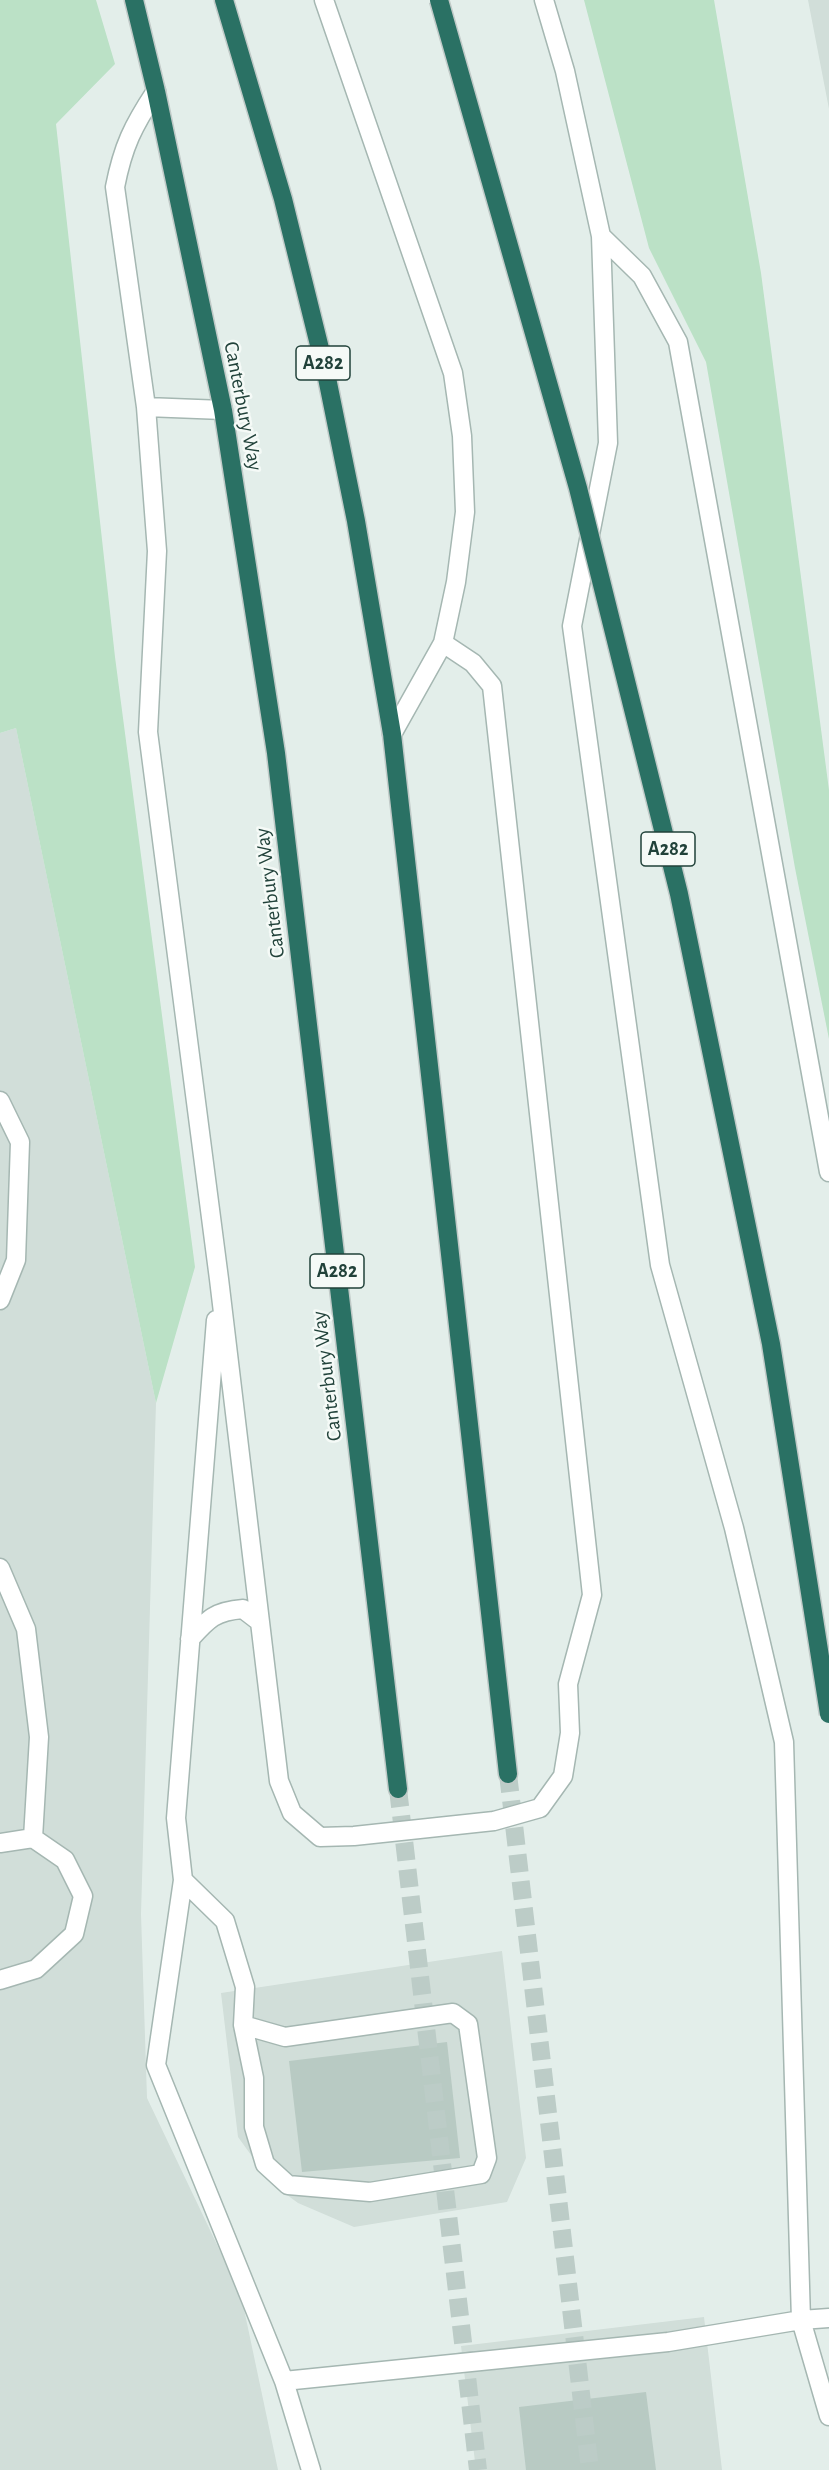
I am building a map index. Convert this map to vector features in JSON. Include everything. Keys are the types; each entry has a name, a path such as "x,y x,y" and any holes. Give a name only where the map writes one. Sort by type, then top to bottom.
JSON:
{"highway":[{"name":"Canterbury Way","path":"134,0 156,92 223,410 276,753 398,1789"},
{"name":"A282","path":"224,0 283,199 326,373 356,521 392,734 508,1774"},
{"name":"A282","path":"439,0 578,488 679,894 771,1344 829,1714"}],"lane":[{"path":"324,0 453,373 462,436 465,512 456,582 443,643 392,734"},
{"path":"544,0 565,71 601,236 608,443 572,626 660,1265 734,1528 784,1742 801,2320 829,2416"},
{"path":"156,92 135,122 121,155 115,187 146,407 157,551 148,732 219,1279 279,1781 292,1813 320,1837 354,1836 494,1821 540,1808 563,1776 570,1733 568,1684 592,1595 492,686 473,663 443,643"},
{"path":"601,236 642,276 678,342 829,1172"},
{"path":"146,407 223,410"},
{"path":"0,1101 20,1142 16,1260 0,1300"},
{"path":"219,1279 176,1818 183,1880 156,2065 284,2380 311,2470"},
{"path":"0,1568 26,1629 29,1650 39,1737 33,1838"},
{"path":"190,1639 213,1616 224,1610 243,1609 260,1622"},
{"path":"0,1843 33,1838 64,1860 83,1896 74,1934 36,1969 0,1980"},
{"path":"183,1880 225,1921 245,1987 243,2025 254,2078 254,2127 265,2164 288,2184 370,2192 481,2174 487,2158 468,2024 453,2013 285,2037 243,2025"},
{"path":"284,2380 668,2342 801,2320 829,2318"}],"shaded area":[{"path":"808,0 829,0 829,109"},
{"path":"16,728 156,1403 141,1914 147,2098 241,2295 278,2470 0,2470 0,733"},
{"path":"502,1951 526,2158 507,2202 354,2227 298,2203 272,2184 238,2137 221,1993"},
{"path":"704,2317 722,2470 476,2470 461,2346"}],"green space":[{"path":"0,0 96,0 115,64 56,124 115,657 195,1267 156,1403 16,728 0,733"},
{"path":"584,0 714,0 761,273 829,790 829,1039 795,868 706,362 649,248"}],"building":[{"path":"447,2042 460,2158 302,2172 289,2061"},
{"path":"646,2392 656,2470 526,2470 519,2407"}],"tunnel":[{"path":"508,1774 590,2470"},
{"path":"398,1789 478,2470"}]}
